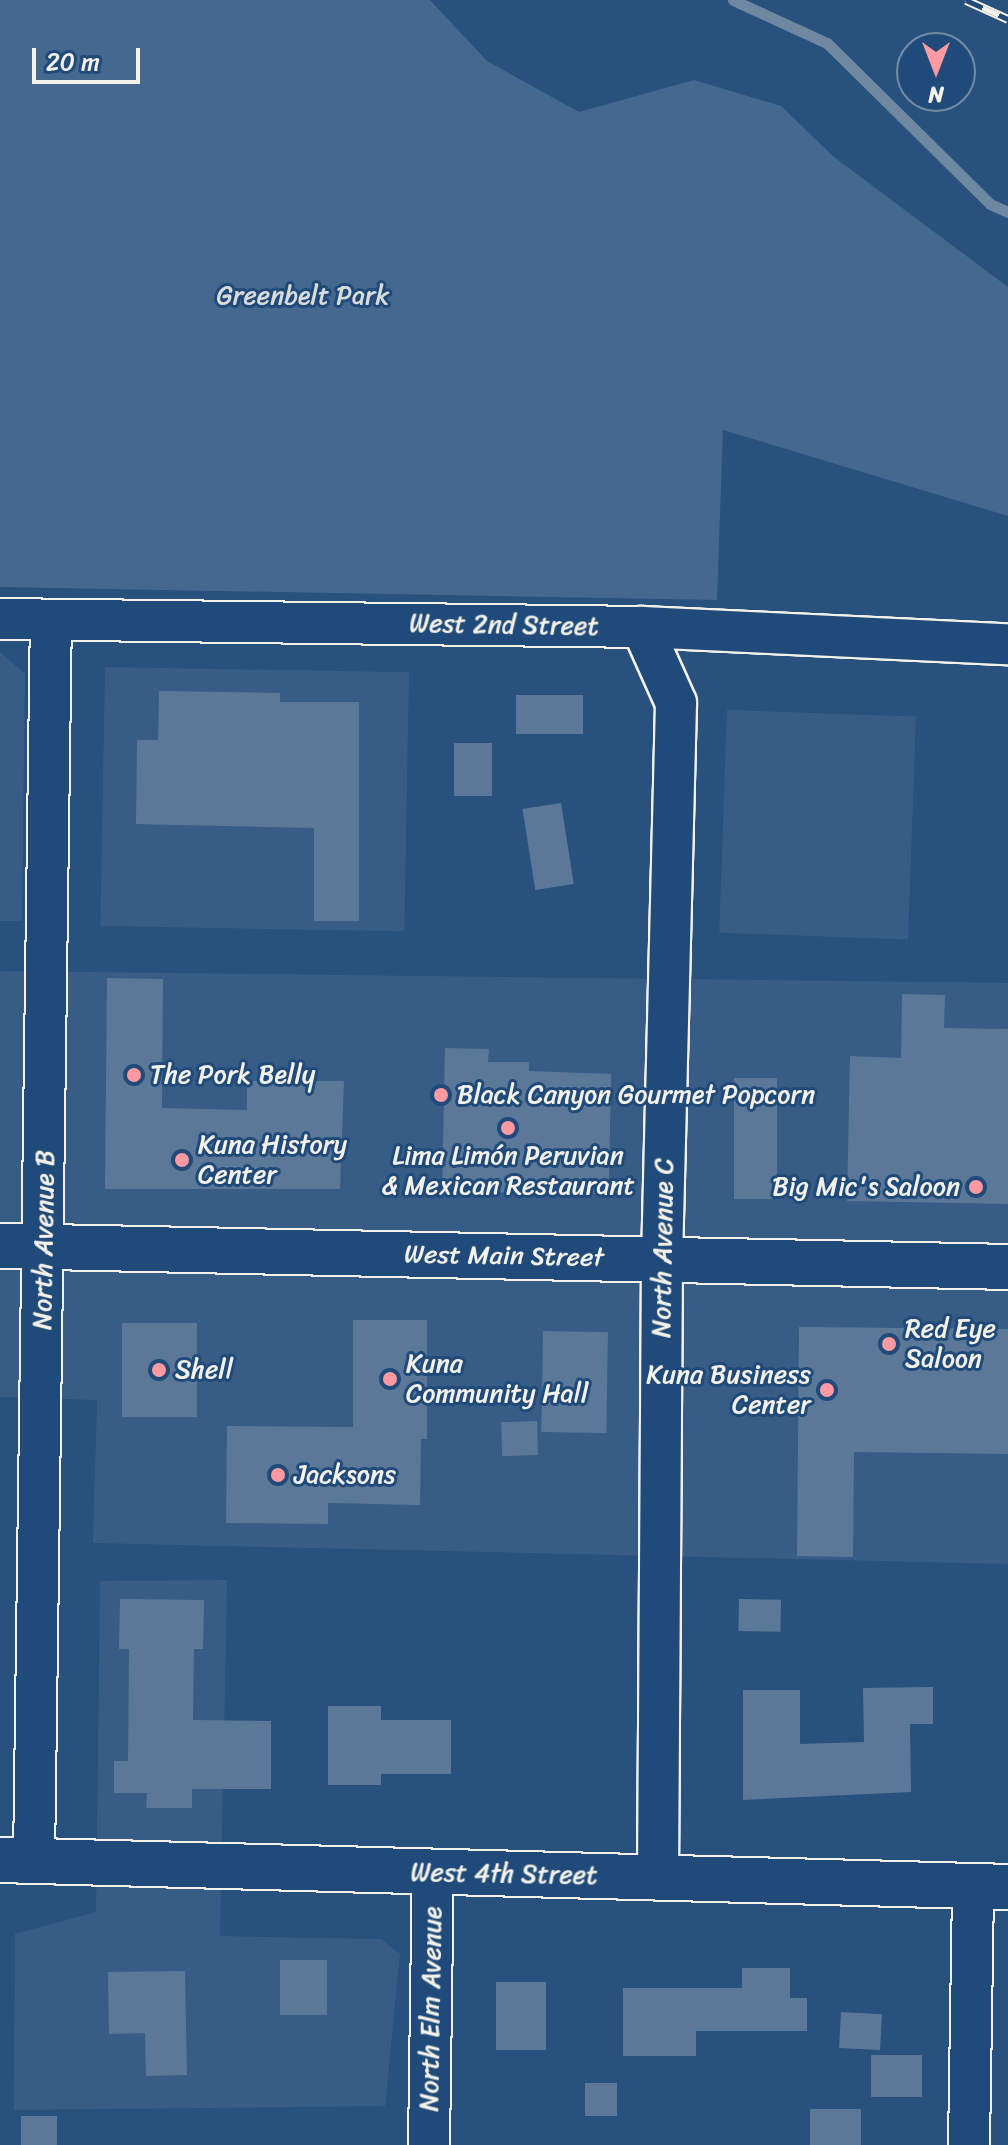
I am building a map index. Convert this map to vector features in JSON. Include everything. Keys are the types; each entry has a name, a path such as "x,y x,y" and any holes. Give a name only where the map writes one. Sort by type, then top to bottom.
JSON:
{"main road":[{"name":"West Main Street","path":"0,1246 1008,1267"},
{"name":"West 4th Street","path":"17,1860 991,1887"}],"street":[{"name":"West 2nd Street","path":"0,619 642,627 1008,644"},
{"name":"North Avenue B","path":"17,1860 45,1246 51,620"},
{"name":"North Avenue C","path":"642,627 676,703 662,1259 658,1877"},
{"name":"North Elm Avenue","path":"429,2145 433,1872"},
{"path":"969,2145 991,1887"}],"shaded area":[{"path":"0,652 25,674 22,921 0,921"},
{"path":"105,667 409,672 404,931 100,926"},
{"path":"727,710 916,717 908,939 719,933"},
{"path":"0,971 1008,983 1008,1564 93,1543 97,1400 0,1397"},
{"path":"227,1580 220,1936 381,1939 400,1954 385,2106 14,2110 15,1934 96,1912 100,1581"}],"green space":[{"name":"Greenbelt Park","path":"0,0 430,0 487,61 579,112 694,80 781,106 834,157 1008,287 1008,516 723,430 717,600 0,587"}],"building":[{"path":"159,691 280,693 280,702 359,702 359,921 314,921 314,828 136,824 137,740 158,740"},
{"path":"516,695 583,695 583,734 516,734"},
{"path":"454,743 492,743 492,796 454,796"},
{"path":"561,803 574,884 535,890 522,809"},
{"path":"107,978 163,979 162,1108 247,1110 247,1081 344,1081 340,1189 105,1189"},
{"path":"902,994 945,995 944,1028 1008,1029 1008,1204 847,1201 850,1056 901,1058"},
{"path":"445,1048 489,1049 488,1062 529,1062 529,1071 611,1074 609,1184 599,1194 442,1192"},
{"path":"734,1078 777,1078 777,1199 734,1199"},
{"path":"353,1320 427,1320 427,1439 421,1439 420,1505 328,1503 328,1524 226,1523 227,1426 353,1427"},
{"name":"Shell","path":"122,1323 197,1323 197,1417 122,1417"},
{"path":"799,1327 1008,1329 1008,1454 854,1452 853,1557 797,1556"},
{"path":"543,1331 608,1332 606,1433 541,1432"},
{"path":"537,1421 538,1455 502,1456 501,1422"},
{"path":"120,1599 204,1600 203,1649 194,1649 193,1720 271,1721 271,1789 192,1789 192,1808 146,1808 147,1793 114,1793 114,1761 128,1761 129,1649 119,1649"},
{"path":"739,1599 781,1600 780,1632 738,1631"},
{"path":"933,1687 933,1724 910,1724 911,1792 743,1800 743,1690 800,1690 800,1744 864,1742 863,1688"},
{"path":"328,1706 381,1706 381,1720 451,1720 451,1774 381,1774 381,1785 328,1785"},
{"path":"280,1960 327,1960 327,2015 280,2015"},
{"path":"742,1968 790,1968 790,1998 807,1998 807,2031 696,2031 696,2056 623,2056 623,1988 742,1988"},
{"path":"185,1971 187,2075 146,2076 145,2033 109,2034 108,1972"},
{"path":"496,1982 546,1982 546,2050 496,2050"},
{"path":"841,2012 882,2014 880,2050 839,2048"},
{"path":"871,2055 922,2055 922,2097 871,2097"},
{"path":"585,2083 617,2083 617,2116 585,2116"},
{"path":"810,2109 861,2109 861,2145 810,2145"},
{"path":"21,2116 57,2116 57,2145 21,2145"}],"waterway":[{"path":"733,0 827,43 990,204 1008,212"}],"railway":[{"path":"966,0 1008,19"}],"place":[{"name":"The Pork Belly","path":"134,1075"},
{"name":"Black Canyon Gourmet Popcorn","path":"441,1095"},
{"name":"Lima Limón Peruvian & Mexican Restaurant","path":"508,1128"},
{"name":"Kuna History Center","path":"182,1160"},
{"name":"Big Mic's Saloon","path":"976,1187"},
{"name":"Red Eye Saloon","path":"889,1344"},
{"name":"Shell","path":"159,1370"},
{"name":"Kuna Community Hall","path":"390,1379"},
{"name":"Kuna Business Center","path":"827,1390"},
{"name":"Jacksons","path":"278,1475"}]}
